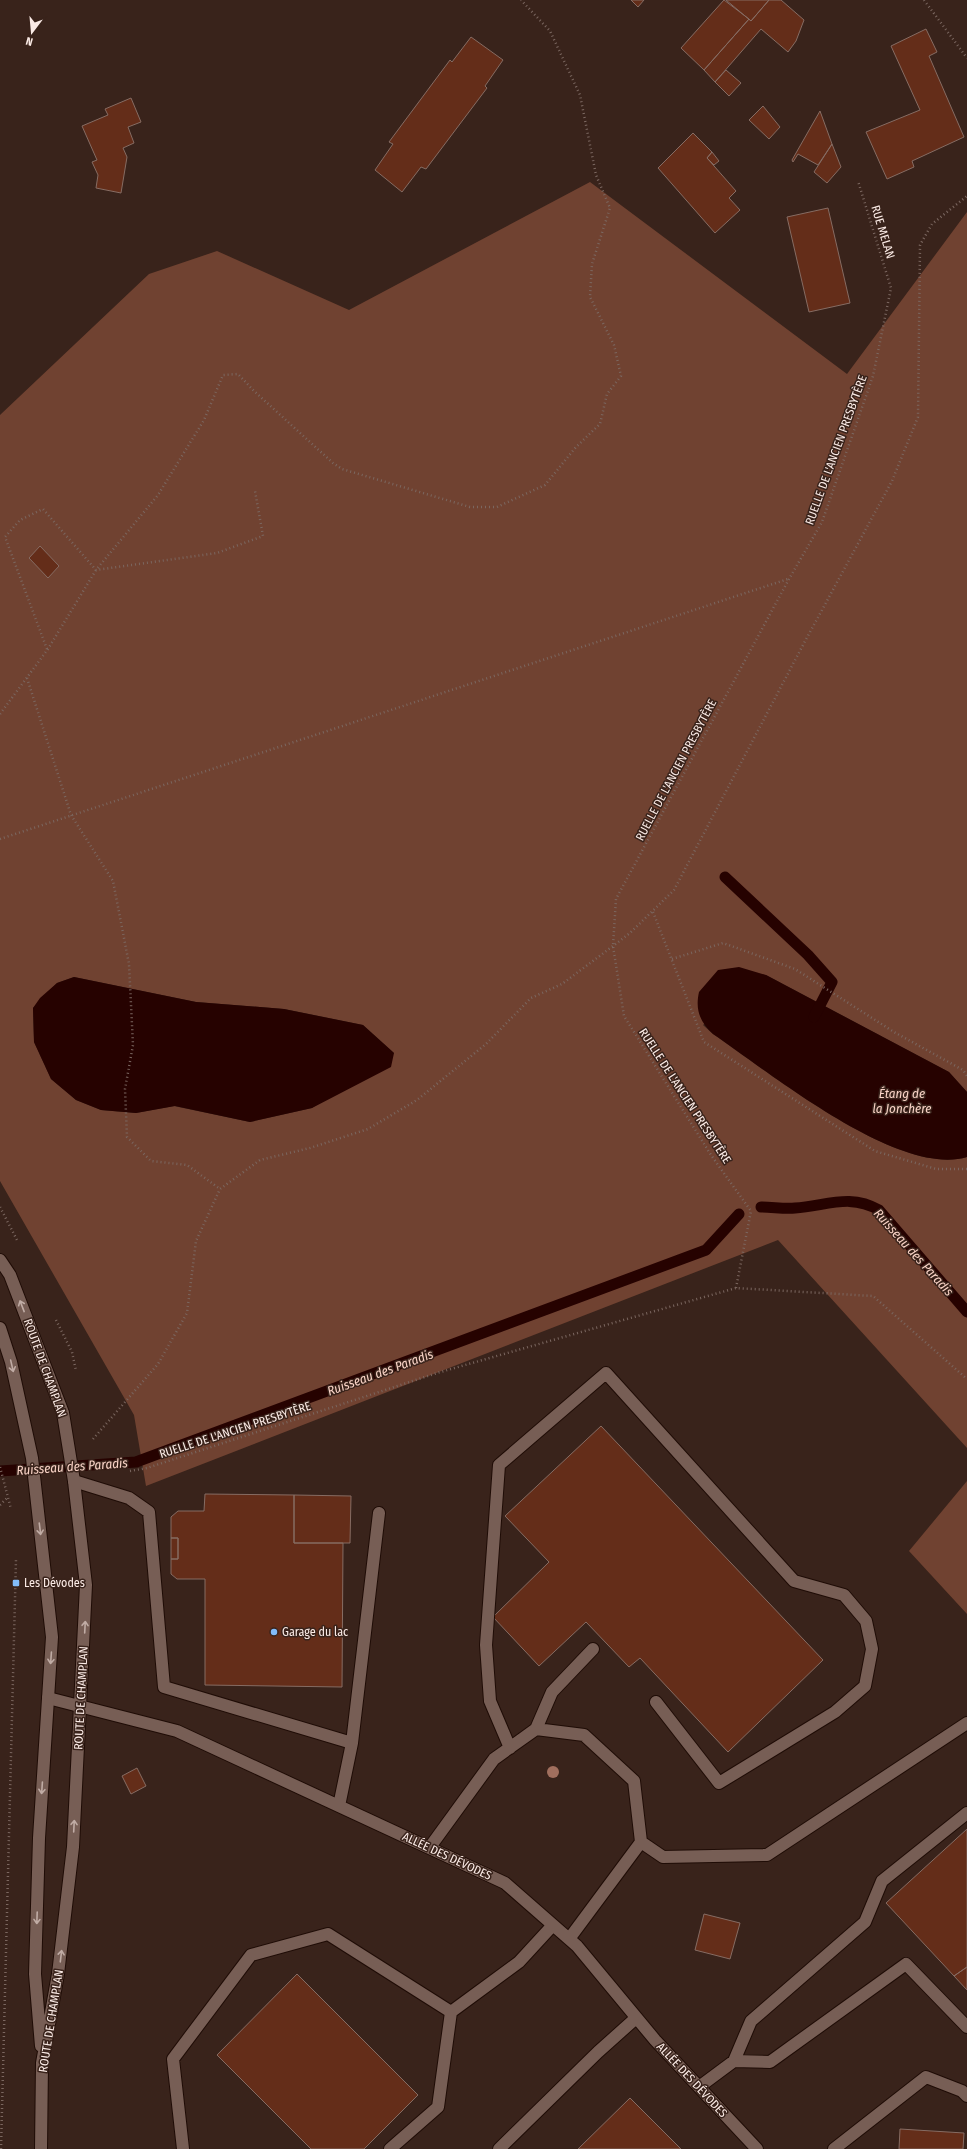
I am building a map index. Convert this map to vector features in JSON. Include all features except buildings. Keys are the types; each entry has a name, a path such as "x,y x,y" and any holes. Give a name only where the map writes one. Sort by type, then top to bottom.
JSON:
{"street":[{"name":"ROUTE DE CHAMPLAN","path":"0,1260 10,1275 63,1412 74,1481 86,1585 73,1847 58,1974 42,2063 41,2149"},
{"path":"0,1328 11,1362 32,1458 52,1636 39,1838 35,1974 42,2063"},
{"path":"510,1748 490,1700 486,1645 499,1465 606,1373 794,1581 844,1595 866,1621 872,1649 865,1686 835,1712 719,1783 656,1702"},
{"path":"74,1481 129,1498 149,1512 164,1688 352,1743"},
{"path":"339,1806 352,1743 379,1513"},
{"path":"430,1847 494,1759 536,1729 552,1692 594,1650"},
{"name":"ALLÉE DES DÉVODES","path":"48,1698 177,1731 505,1883 577,1946 636,2018 756,2149"},
{"path":"641,1842 663,1857 767,1855 967,1723"},
{"path":"536,1729 584,1735 634,1780 641,1842 569,1939"},
{"path":"699,2087 734,2062 751,2021 865,1922 882,1880 967,1813"},
{"path":"390,2149 438,2107 451,2012 519,1962 554,1925"},
{"path":"183,2149 173,2059 251,1955 328,1934 451,2012"},
{"path":"734,2062 770,2062 906,1964 967,2027"},
{"path":"499,2149 598,2052 636,2018"},
{"path":"834,2149 926,2077 962,2091 967,2096"}],"path":[{"path":"0,714 48,649 96,570 158,495 204,420 223,375 238,374 254,391 333,463 342,469 470,507 496,507 546,486 576,447 600,424 608,394 621,376 614,344 590,297 592,264 610,208 596,175 580,95 550,31 521,0"},
{"path":"924,0 967,58"},
{"name":"RUE MELAN","path":"858,181 891,288"},
{"path":"89,1444 158,1364 187,1313 196,1241 220,1188 260,1160 310,1148 368,1129 417,1100 486,1044 531,998 562,984 613,946 653,911 674,890 803,645 892,481 918,418 920,245 932,224 967,196"},
{"name":"RUELLE DE L'ANCIEN PRESBYTÈRE","path":"126,1472 147,1468 437,1373 736,1288 751,1211 711,1154 624,1016 613,946 616,899 789,579 822,522 873,376 891,288"},
{"path":"96,570 217,553 263,536 255,491"},
{"path":"48,649 5,537 20,520 43,509 96,570"},
{"path":"0,839 789,579"},
{"path":"27,678 71,815 113,881 129,964 133,1045 125,1089 127,1137 151,1161 186,1165 220,1188"},
{"path":"653,911 704,1042 875,1151 936,1169 967,1169"},
{"path":"672,959 723,943 795,969 894,1032 963,1070 967,1076"},
{"path":"736,1288 873,1296 967,1379"},
{"path":"0,1466 11,1511"},
{"path":"0,1505 7,1497"},
{"path":"1,2149 16,1554"}],"shaded area":[{"path":"590,182 847,374 967,212 967,1092 949,1072 766,975 703,1025 713,1034 800,1095 836,1118 872,1137 906,1152 939,1159 967,1157 967,1448 778,1240 146,1486 134,1415 0,1181 0,415 149,274 217,251 349,310","holes":["74,977 196,1002 284,1009 363,1025 394,1053 312,1108 250,1122 174,1106 136,1113 101,1110 76,1100 51,1079 34,1042 33,1008 57,983"]},
{"path":"967,1481 967,1614 909,1551"}],"water":[{"name":"Étang de la Jonchère","path":"739,967 766,975 949,1072 967,1092 967,1157 939,1159 906,1152 872,1137 836,1118 800,1095 713,1034 705,1025 698,1010 699,992 718,970"},
{"path":"74,977 196,1002 284,1009 363,1025 394,1053 391,1067 312,1108 250,1122 175,1106 136,1113 101,1110 76,1100 51,1079 34,1042 33,1008 40,998 57,983"}],"waterway":[{"path":"725,877 808,955 832,982 814,1017"},
{"name":"Ruisseau des Paradis","path":"761,1207 795,1208 848,1201 858,1202 879,1210 967,1312"},
{"name":"Ruisseau des Paradis","path":"0,1471 136,1462 706,1250 739,1214"}],"place":[{"name":"Les Dévodes","path":"16,1583"},
{"name":"Garage du lac","path":"274,1632"}]}
